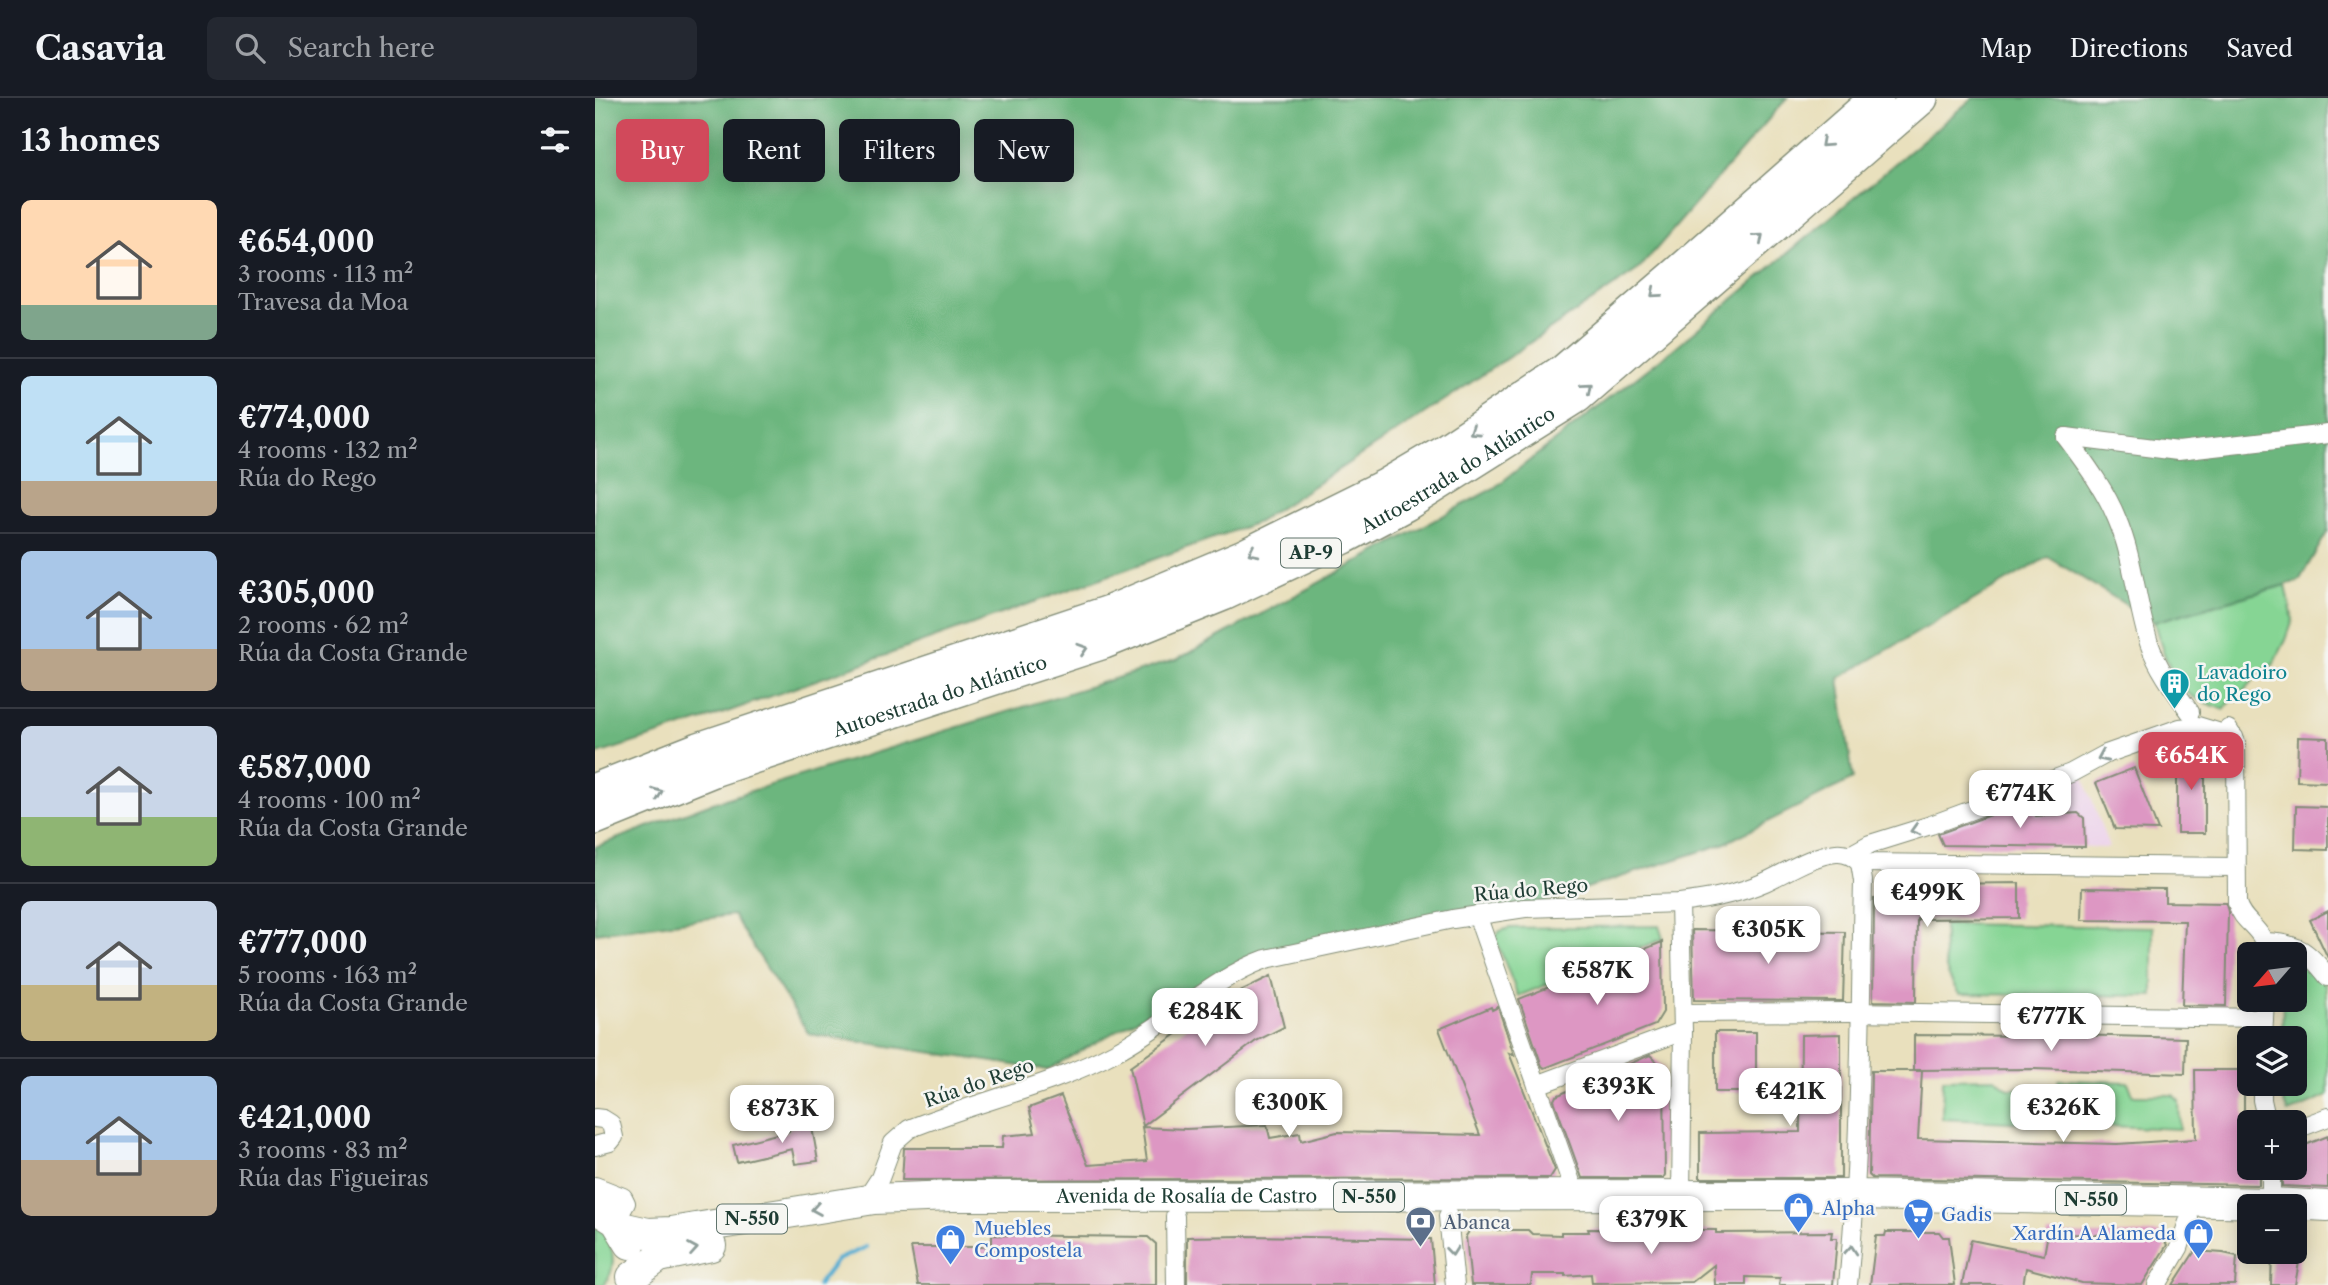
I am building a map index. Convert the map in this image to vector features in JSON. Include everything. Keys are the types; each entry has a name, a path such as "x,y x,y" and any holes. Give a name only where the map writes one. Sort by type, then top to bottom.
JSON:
{"highway":[{"name":"Autoestrada do Atlántico","path":"595,790 699,749 1110,612 1244,556 1387,485 1443,452 1563,372 1877,98"},
{"name":"Autoestrada do Atlántico","path":"595,818 716,769 1104,642 1223,594 1381,518 1577,396 1921,98"},
{"name":"Avenida de Rosalía de Castro","path":"883,1203 1681,1196 2189,1219 2237,1214"},
{"name":"Avenida de Rosalía de Castro","path":"883,1203 919,1214 1175,1216 1448,1216 1854,1205 2237,1212"},
{"name":"N-550","path":"611,1219 648,1233 671,1233 883,1203"},
{"name":"N-550","path":"630,1281 659,1257 883,1203"},
{"name":"Avenida de Rosalía de Castro","path":"2307,1208 2328,1206"},
{"name":"N-550","path":"611,1219 632,1251 630,1281"},
{"path":"2307,1223 2328,1224"}],"street":[{"path":"2185,720 2149,642 2128,549 2117,517 2098,482 2066,437 2178,451 2328,434"},
{"path":"1848,1285 1854,1205 1863,881 1855,859 1870,844 1931,825 2071,773 2106,754 2185,720 2223,726 2234,737 2239,909 2262,942"},
{"name":"Rúa do Rego","path":"883,1203 884,1167 893,1143 909,1129 1032,1088 1088,1066 1134,1042 1238,971 1266,959 1477,915 1525,908 1680,903 1747,889 1829,854 1844,853 1855,859 2236,867"},
{"path":"1680,903 1683,1022 1681,1196"},
{"path":"1477,915 1576,1196"},
{"path":"2307,955 2328,977"},
{"path":"1537,1085 1683,1022 1860,1012 2264,1018"},
{"path":"2264,1012 2264,1026"},
{"path":"2307,1125 2328,1117"},
{"path":"595,1118 611,1124 614,1137 610,1142 595,1146"},
{"path":"883,1203 891,1185 884,1167"},
{"path":"595,1186 623,1197 626,1203 611,1219"},
{"path":"1175,1216 1176,1285"},
{"path":"1448,1216 1455,1285"},
{"path":"2157,1285 2179,1248 2189,1219"}],"shaded area":[{"path":"2083,774 2109,848 1943,845 1937,830"}],"green space":[{"path":"595,98 1787,98 1639,269 1258,522 713,717 595,755"},
{"path":"1973,98 2328,98 2328,531 2299,581 2154,622 2048,557 1839,678 1853,779 1723,844 1525,908 1247,957 1047,1070 809,1034 733,915 595,933 595,847 709,804 1178,659 1494,488 1671,351"},
{"path":"2286,585 2293,620 2273,665 2258,674 2237,701 2232,699 2224,710 2200,701 2188,693 2171,669 2154,622"},
{"path":"1944,924 2153,927 2153,996 1959,994 1946,968"},
{"path":"1659,926 1663,939 1518,996 1495,937 1500,931 1509,928"},
{"path":"2307,964 2325,985 2328,1096 2295,1110 2287,1110 2282,1096 2307,1096 2307,1026 2282,1026 2283,1012 2307,1012"},
{"path":"1995,1078 2009,1089 2057,1086 2059,1080 2128,1082 2133,1095 2173,1095 2179,1101 2180,1129 1942,1119 1943,1079"},
{"path":"595,1225 607,1238 612,1253 612,1269 604,1285 595,1285"}],"building":[{"path":"2298,737 2328,738 2328,782 2297,781"},
{"path":"2177,750 2205,750 2205,833 2177,833"},
{"path":"2134,768 2158,830 2115,829 2096,783"},
{"path":"2031,800 2036,816 2078,813 2084,818 2085,847 1943,845 1938,834"},
{"path":"2296,806 2328,807 2328,850 2295,849"},
{"path":"2019,883 2019,918 1917,919 1916,1002 1873,1001 1874,899 1935,895 1935,884"},
{"path":"2082,888 2165,889 2165,902 2226,903 2226,1006 2182,1005 2185,921 2081,920"},
{"path":"2328,911 2328,958 2310,920"},
{"path":"1692,930 1845,932 1843,1001 1694,1000"},
{"path":"1662,942 1663,1012 1655,1025 1545,1068 1542,1066 1519,999"},
{"path":"1271,976 1284,1027 1256,1041 1143,1126 1130,1067 1232,995"},
{"path":"1491,1007 1492,1010 1498,1007 1514,1055 1509,1053 1555,1170 1550,1178 902,1180 904,1148 1002,1148 1003,1136 1035,1133 1029,1108 1061,1096 1088,1165 1147,1161 1142,1127 1186,1129 1267,1125 1270,1138 1300,1133 1301,1141 1337,1132 1480,1135 1439,1029"},
{"path":"1715,1032 1756,1032 1756,1092 1715,1092"},
{"path":"1841,1034 1841,1178 1700,1178 1700,1133 1800,1132 1801,1035"},
{"path":"2035,1034 2186,1038 2185,1074 2034,1069 1914,1070 1914,1035"},
{"path":"1650,1055 1664,1069 1665,1175 1663,1178 1582,1178 1554,1100 1556,1096"},
{"path":"2195,1070 2237,1070 2237,1096 2244,1096 2244,1110 2237,1110 2237,1180 2259,1180 2259,1185 1872,1178 1869,1175 1871,1071 1922,1071 1918,1139 2117,1144 2196,1139"},
{"path":"811,1122 818,1161 795,1164 792,1149 737,1162 733,1145 789,1131 789,1128"},
{"path":"2328,1136 2328,1188 2282,1186 2282,1180 2307,1180 2308,1144"},
{"path":"1588,1229 1716,1230 1716,1233 1832,1232 1831,1238 1837,1238 1833,1285 1779,1285 1780,1278 1746,1277 1746,1285 1715,1285 1714,1265 1692,1282 1592,1283 1591,1274 1532,1274 1531,1285 1471,1285 1466,1236 1470,1230 1528,1230 1532,1234 1561,1235 1561,1232 1589,1232"},
{"path":"1886,1232 1939,1232 1943,1237 1949,1237 1955,1285 1870,1285 1876,1236 1885,1236"},
{"path":"2048,1233 2160,1233 2167,1245 2142,1285 2082,1283 2026,1268 2023,1285 1962,1285 1971,1240 2044,1255"},
{"path":"992,1235 1148,1237 1156,1244 1156,1285 918,1285 911,1247 992,1247"},
{"path":"1187,1237 1431,1239 1435,1285 1187,1285"},
{"path":"2195,1251 2237,1256 2235,1285 2173,1285"},
{"path":"2272,1264 2299,1264 2295,1285 2271,1285"}],"waterway":[{"path":"818,1285 837,1260 866,1247"}],"place":[{"name":"Lavadoiro do Rego","path":"2174,710"},
{"name":"Alpha","path":"1799,1235"},
{"name":"Gadis","path":"1918,1241"},
{"name":"Abanca","path":"1420,1249"},
{"name":"Xardín A Alameda","path":"2199,1260"},
{"name":"Muebles Compostela","path":"951,1266"}]}
